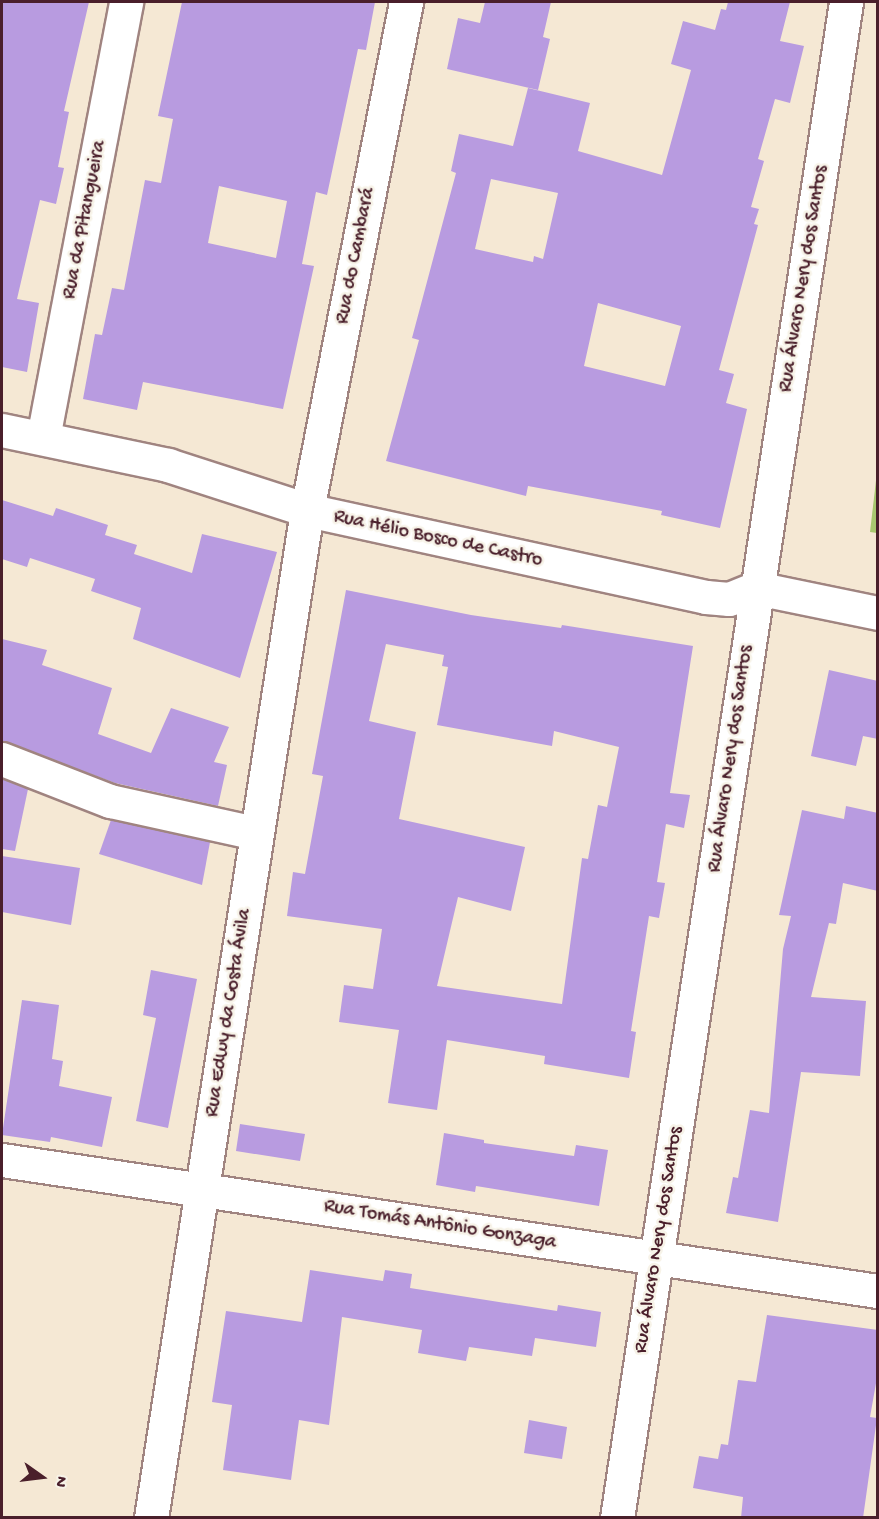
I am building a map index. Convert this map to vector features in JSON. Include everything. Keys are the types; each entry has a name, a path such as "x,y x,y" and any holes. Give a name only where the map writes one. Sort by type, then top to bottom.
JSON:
{"street":[{"name":"Rua da Pitangueira","path":"43,438 126,2"},
{"name":"Rua do Cambará","path":"307,510 406,2"},
{"name":"Rua Álvaro Nery dos Santos","path":"617,1518 846,2"},
{"name":"Rua Hélio Bosco de Castro","path":"2,430 168,465 307,510 706,597 729,599 756,588"},
{"name":"Rua Edwy da Costa Ávila","path":"151,1518 307,510"},
{"path":"756,588 878,613"},
{"path":"2,759 110,801 256,833"},
{"name":"Rua Tomás Antônio Gonzaga","path":"2,1160 878,1291"}],"green space":[{"path":"877,472 878,533 870,532"}],"building":[{"path":"2,2 89,2 64,111 69,112 58,167 64,168 56,204 40,200 17,299 39,303 27,372 2,367"},
{"path":"182,2 375,2 366,50 358,49 327,195 316,192 302,264 314,266 283,409 143,382 137,410 83,399 95,334 102,335 112,288 124,290 145,180 161,183 173,119 158,116","holes":["219,186 287,201 276,258 208,243"]},
{"path":"485,2 551,2 543,37 550,39 538,90 447,69 458,18 480,23"},
{"path":"728,2 790,2 780,41 804,46 790,103 775,99 758,159 764,161 751,207 759,209 754,224 758,225 719,370 734,374 726,403 747,409 720,528 661,515 662,511 528,486 526,496 386,461 419,340 412,338 456,173 451,171 459,134 513,146 528,88 590,103 578,151 662,175 691,70 671,64 683,21 715,30 721,9 726,10","holes":["491,179 558,193 543,259 534,256 533,262 475,249","598,303 681,326 665,386 584,366"]},
{"path":"2,500 53,516 56,508 108,525 105,535 137,545 134,554 192,573 202,534 277,552 240,678 133,639 141,608 91,591 95,579 30,558 27,567 2,559"},
{"path":"346,590 471,615 561,628 562,625 693,646 670,793 690,795 684,828 666,824 657,882 665,883 659,918 649,916 631,1031 636,1032 629,1078 544,1064 545,1056 447,1040 437,1110 388,1103 399,1030 339,1022 344,985 373,989 382,929 287,916 293,872 305,874 323,776 312,774","holes":["386,644 444,655 442,666 448,667 437,725 552,746 554,731 619,747 607,807 598,805 588,859 582,858 562,1004 437,986 458,897 511,911 525,847 399,819 416,732 369,721"]},
{"path":"2,639 47,650 42,665 112,688 98,734 151,753 171,708 229,727 214,762 227,765 218,806 115,783 2,741"},
{"path":"829,670 878,681 878,739 863,736 856,766 811,756"},
{"path":"2,779 28,789 15,851 2,849"},
{"path":"846,806 878,813 878,891 843,883 836,924 829,923 811,997 866,1001 860,1076 801,1072 778,1222 726,1213 733,1177 738,1178 750,1110 769,1113 783,949 791,916 779,915 802,810 844,819"},
{"path":"111,820 210,842 202,885 99,854"},
{"path":"2,856 80,868 71,925 2,912"},
{"path":"151,970 197,979 168,1128 136,1121 156,1018 143,1015"},
{"path":"22,1000 59,1005 52,1059 63,1061 59,1086 112,1097 102,1147 51,1137 50,1142 2,1135"},
{"path":"240,1124 305,1134 300,1161 236,1151"},
{"path":"444,1133 484,1140 484,1143 574,1156 576,1145 608,1150 599,1206 476,1186 475,1192 436,1185"},
{"path":"310,1270 383,1281 385,1270 412,1274 410,1288 557,1311 558,1305 601,1312 596,1347 535,1338 532,1356 469,1347 466,1361 418,1353 422,1330 342,1317 329,1425 299,1420 291,1480 223,1470 232,1405 212,1402 226,1311 302,1322"},
{"path":"767,1315 878,1330 878,1372 870,1417 877,1418 863,1518 741,1518 743,1497 693,1488 699,1456 718,1459 721,1444 728,1445 738,1380 756,1382"},
{"path":"529,1420 567,1427 562,1459 524,1453"}]}
